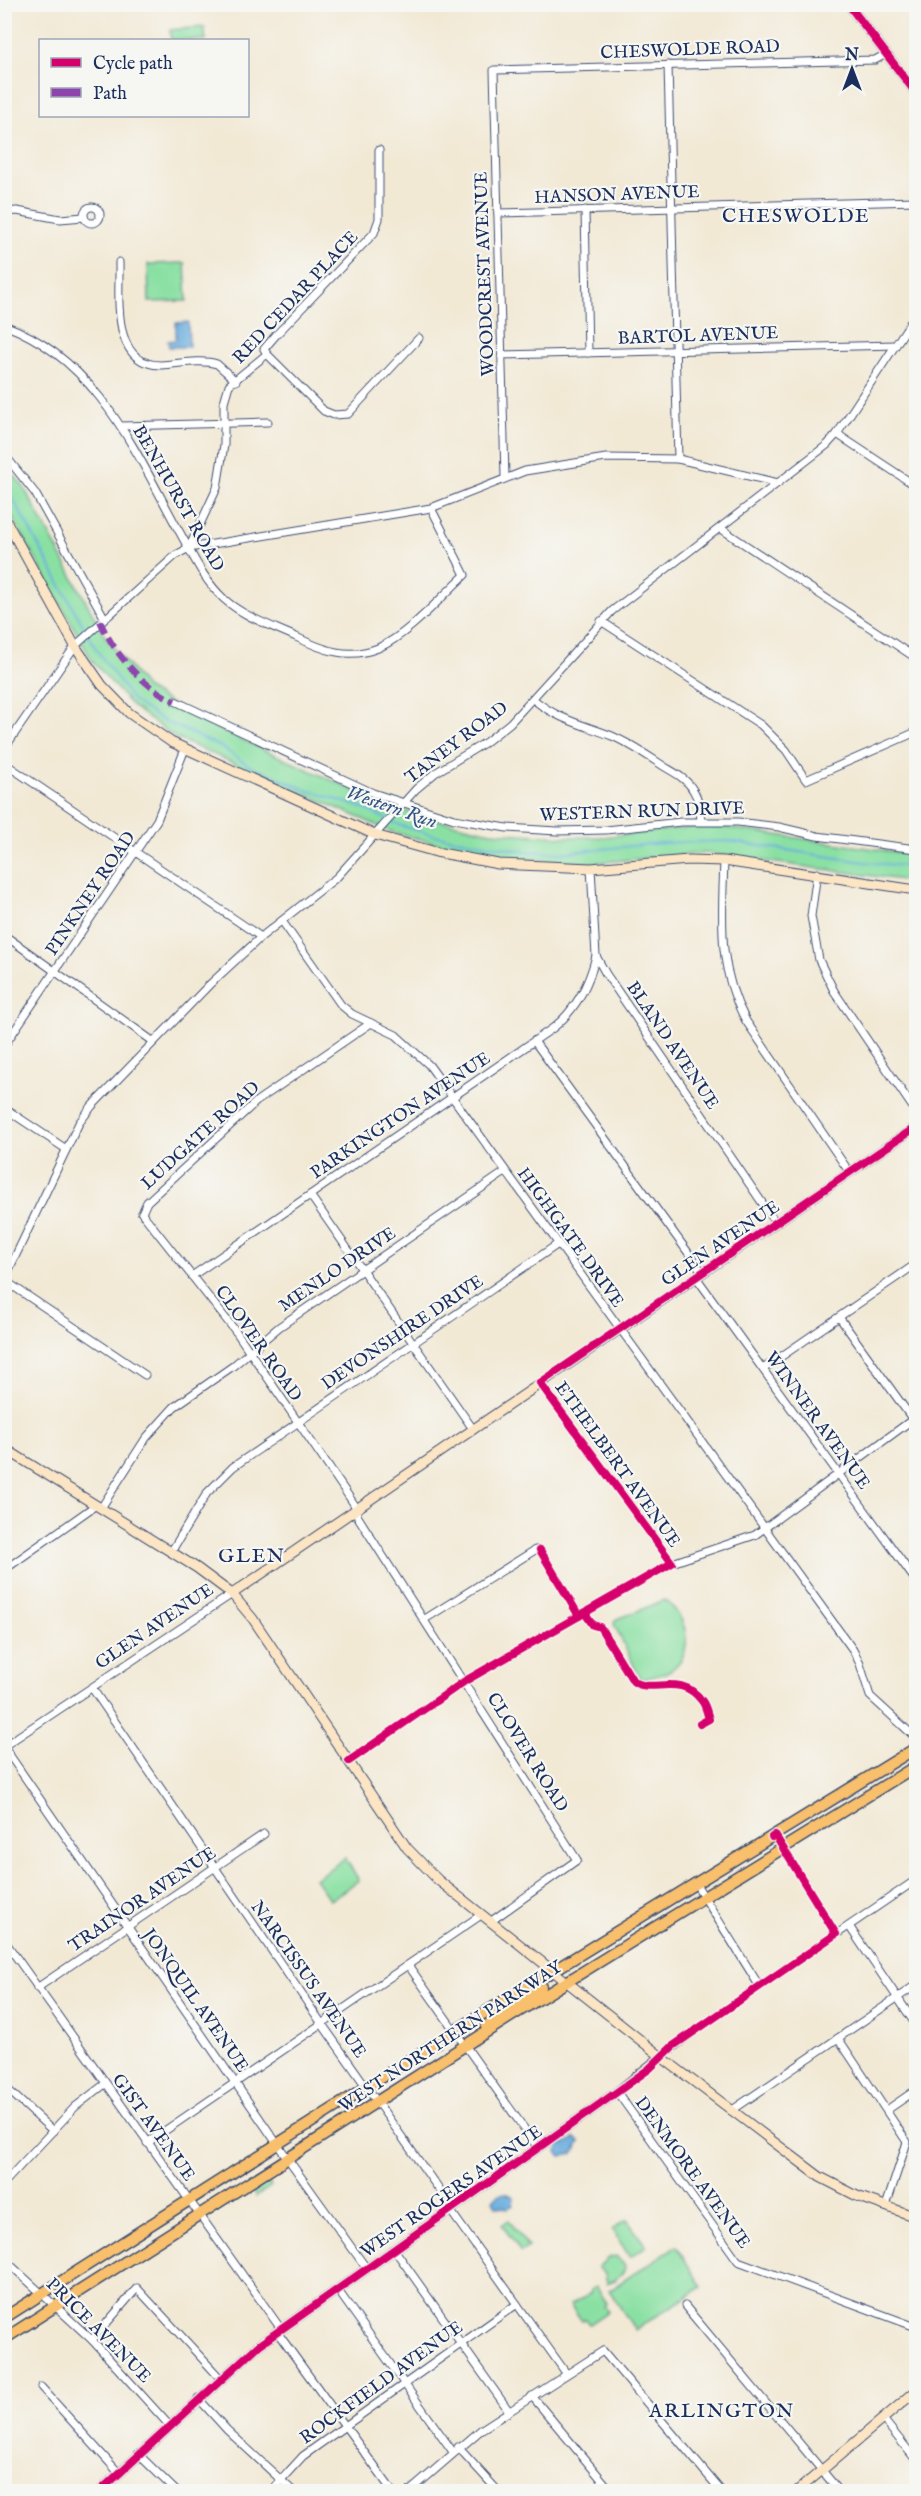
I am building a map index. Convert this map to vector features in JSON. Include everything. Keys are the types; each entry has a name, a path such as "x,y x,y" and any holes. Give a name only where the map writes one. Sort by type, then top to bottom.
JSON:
{"main road":[{"path":"848,4 916,93"},
{"path":"4,517 75,646 98,680 122,705 149,728 185,749 375,835 436,852 498,864 591,868 689,860 724,861 817,873 916,890"},
{"name":"GLEN AVENUE","path":"232,1594 916,1127"},
{"path":"4,1448 207,1574 232,1594 253,1619 420,1864 661,2057 830,2184 916,2217"},
{"name":"WEST NORTHERN PARKWAY","path":"4,2318 455,2031 916,1748"},
{"name":"WEST NORTHERN PARKWAY","path":"4,2338 200,2216 565,1982 916,1766"},
{"path":"484,2033 492,2019 551,1980 553,1971"},
{"name":"WEST ROGERS AVENUE","path":"99,2492 220,2378 279,2330 617,2092 661,2057"},
{"path":"796,2492 916,2391"}],"street":[{"name":"CHESWOLDE ROAD","path":"494,70 875,60 886,54"},
{"path":"668,65 678,459"},
{"name":"WOODCREST AVENUE","path":"494,70 505,477"},
{"name":"RED CEDAR PLACE","path":"189,548 217,488 226,393 229,385 267,354 264,349 270,342 377,227 379,150"},
{"name":"HANSON AVENUE","path":"498,213 916,201"},
{"path":"585,210 588,353"},
{"path":"4,212 17,211 60,219 84,217"},
{"path":"119,262 121,326 124,342 131,352 151,364 217,364 236,381"},
{"name":"TANEY ROAD","path":"4,1280 66,1149 85,1115 209,985 261,937 337,877 395,811 435,773 497,734 533,699 601,621 821,450 837,434 916,314"},
{"name":"BENHURST ROAD","path":"4,325 41,342 73,367 101,396 121,426 209,582 233,606 319,648 338,653 369,651 389,643 465,575 431,508"},
{"path":"267,354 324,411 334,415 348,414 419,338"},
{"name":"BARTOL AVENUE","path":"502,355 896,345"},
{"path":"121,426 268,422"},
{"path":"837,434 916,486"},
{"path":"4,454 35,493 104,617"},
{"path":"4,749 75,646 104,617 176,555 189,548 431,508 505,477 551,466 606,458 678,459 778,483"},
{"path":"720,528 916,658"},
{"path":"601,621 761,725 786,750 806,780 916,732"},
{"path":"533,699 565,721 603,733 633,746 682,778 695,792 701,821"},
{"name":"WESTERN RUN DRIVE","path":"175,701 217,723 402,804 454,819 535,830 606,830 701,821 760,824 818,836 916,849"},
{"name":"PINKNEY ROAD","path":"4,1046 157,820 185,749"},
{"path":"4,763 261,937"},
{"path":"724,861 723,952 733,995 746,1021 850,1173"},
{"name":"BLAND AVENUE","path":"591,868 596,956 776,1223"},
{"path":"817,873 812,916 816,948 823,971 834,991 916,1112"},
{"name":"HIGHGATE DRIVE","path":"282,921 335,999 352,1014 396,1035 418,1053 857,1657 870,1696 916,1738"},
{"path":"4,935 154,1042"},
{"name":"PARKINGTON AVENUE","path":"192,1276 562,1021 574,1007 591,976 596,956"},
{"name":"LUDGATE ROAD","path":"138,1213 245,1110 371,1023"},
{"name":"WINNER AVENUE","path":"534,1041 763,1369 916,1581"},
{"path":"4,1108 66,1149"},
{"name":"MENLO DRIVE","path":"4,1570 99,1507 159,1422 279,1327 505,1172"},
{"path":"310,1195 473,1429"},
{"name":"CLOVER ROAD","path":"138,1213 192,1276 249,1351 356,1509 577,1860 490,1922"},
{"name":"DEVONSHIRE DRIVE","path":"171,1552 215,1483 242,1460 558,1244"},
{"path":"763,1369 916,1266"},
{"path":"4,1280 145,1375"},
{"path":"349,1761 465,1681 672,1563 746,1539 916,1420 839,1317"},
{"name":"ETHELBERT AVENUE","path":"540,1383 672,1563"},
{"path":"425,1619 530,1552 540,1550 579,1616"},
{"name":"GLEN AVENUE","path":"4,1746 232,1594"},
{"name":"NARCISSUS AVENUE","path":"92,1688 321,2024 566,2373"},
{"name":"JONQUIL AVENUE","path":"4,1746 287,2159 367,2269"},
{"name":"TRAINOR AVENUE","path":"37,1988 264,1834"},
{"path":"775,1835 837,1934"},
{"name":"WEST ROGERS AVENUE","path":"661,2057 673,2046 916,1880"},
{"path":"696,1884 760,1987"},
{"path":"147,2143 482,1915"},
{"path":"849,1926 916,2025"},
{"name":"GIST AVENUE","path":"4,1940 393,2492"},
{"path":"408,1965 538,2148"},
{"path":"731,2111 916,1985"},
{"path":"838,2038 905,2137 907,2145 886,2206"},
{"path":"4,2183 75,2107 105,2084"},
{"path":"4,2086 53,2131"},
{"path":"887,2110 916,2090"},
{"name":"DENMORE AVENUE","path":"617,2092 738,2261 916,2327"},
{"path":"394,2249 509,2411"},
{"name":"PRICE AVENUE","path":"4,2259 92,2340 170,2425"},
{"path":"92,2340 137,2288 220,2378"},
{"path":"337,2289 456,2450 499,2492"},
{"name":"ROCKFIELD AVENUE","path":"270,2492 303,2456 517,2304"},
{"path":"685,2306 840,2492"},
{"path":"410,2492 456,2450 509,2411 603,2351 722,2492"},
{"path":"40,2387 118,2472"},
{"path":"532,2396 612,2492"},
{"path":"198,2398 227,2430 294,2492"},
{"path":"883,2419 916,2460"},
{"path":"138,2454 177,2492"}],"green space":[{"path":"204,27 206,39 171,39 170,30"},
{"path":"185,263 187,301 149,302 148,264"},
{"path":"4,463 23,486 106,638 147,689 200,721 376,800 417,815 491,832 603,837 695,827 728,828 916,855 916,882 706,853 592,863 507,858 470,852 392,832 176,738 133,707 93,662 5,504"},
{"path":"664,1600 672,1606 683,1623 686,1633 684,1653 680,1661 669,1671 641,1680 614,1624 615,1620"},
{"path":"345,1858 359,1880 330,1900 315,1879"},
{"path":"268,2181 271,2186 256,2197 252,2191"},
{"path":"509,2220 528,2247 521,2252 502,2225"},
{"path":"627,2220 646,2246 630,2257 612,2230"},
{"path":"676,2246 702,2287 635,2330 609,2290"},
{"path":"616,2256 625,2266 624,2271 615,2280 607,2283 605,2274 598,2267 608,2258"},
{"path":"596,2287 607,2303 604,2306 608,2311 589,2324 585,2319 582,2321 570,2305 591,2293 590,2290"}],"water":[{"path":"188,322 189,347 169,347 168,341 176,340 176,323"},
{"path":"576,2138 580,2142 573,2154 561,2156 557,2152 559,2147"},
{"path":"506,2193 514,2197 513,2205 508,2208 496,2206 493,2200 499,2194"}],"waterway":[{"name":"Western Run","path":"4,483 96,649 133,701 160,719 221,747 248,765 304,789 360,807 402,826 433,835 524,851 561,853 661,843 728,841 864,862 916,867"}],"marked path":[{"path":"100,621 113,645 130,668 151,687 175,701"}],"cycle path":[{"path":"848,4 916,93"},
{"path":"349,1761 465,1681 672,1563 540,1383 916,1127"},
{"path":"540,1550 579,1616"},
{"path":"585,1613 593,1625 600,1627 633,1681 648,1686 675,1685 693,1692 703,1703 709,1719 700,1724"},
{"path":"99,2492 259,2345 649,2069 673,2046 836,1934 775,1835 772,1837"}],"district":[{"name":"CHESWOLDE","path":"796,215"},
{"name":"GLEN","path":"252,1555"},
{"name":"ARLINGTON","path":"722,2410"}]}
